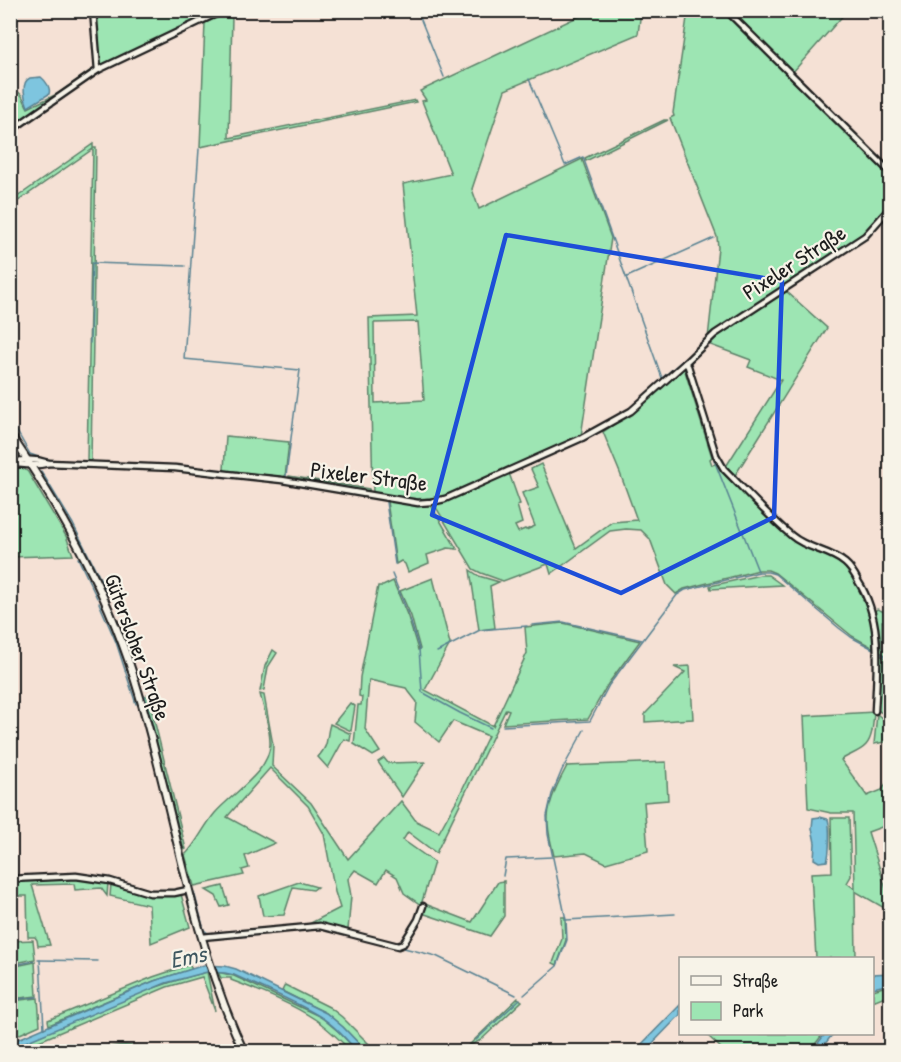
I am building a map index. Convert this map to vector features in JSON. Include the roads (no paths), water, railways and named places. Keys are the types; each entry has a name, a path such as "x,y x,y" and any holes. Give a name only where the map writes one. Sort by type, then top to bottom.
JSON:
{"main road":[{"name":"Gütersloher Straße","path":"10,434 30,462 69,527 121,640 142,704 208,960 244,1052"}],"street":[{"path":"93,10 98,70"},
{"path":"10,131 98,70 224,10"},
{"path":"726,10 891,172"},
{"name":"Pixeler Straße","path":"11,463 175,468 282,480 400,501 429,503 603,428 636,408 715,334 865,236 891,208"},
{"path":"686,363 716,455 724,469 793,538 845,563 863,589 870,607 878,648 875,711"},
{"path":"10,879 76,876 110,881 150,893 189,890"},
{"path":"202,937 320,926 398,946 402,944 418,920 423,906"}],"water":[{"path":"41,77 48,85 49,94 28,107 24,91 25,83 30,78"},
{"path":"813,818 828,819 829,852 827,861 819,862 814,859 815,843 812,828"},
{"path":"204,965 236,969 326,1013 366,1051 357,1051 330,1024 299,1005 234,975 207,972 166,983 11,1048 11,1042 154,981"},
{"path":"890,973 890,984 874,988 874,974"},
{"path":"679,1006 679,1016 645,1051 635,1051"},
{"path":"824,1035 832,1035 819,1051 812,1051"}],"waterway":[{"path":"417,10 444,77"},
{"path":"529,79 565,165 583,157 662,378 683,360"},
{"path":"199,149 184,359 300,370 286,476"},
{"path":"627,277 714,238"},
{"path":"90,343 92,263 185,266"},
{"path":"686,369 713,456"},
{"path":"10,423 30,454 41,458"},
{"path":"714,460 758,571"},
{"path":"41,471 73,524 108,594"},
{"path":"386,502 395,564"},
{"path":"78,558 97,598"},
{"path":"503,726 590,721 609,685 677,595 685,590 759,572 775,574 839,628 875,650"},
{"path":"392,574 419,649 422,692 491,728"},
{"path":"99,603 116,642 136,704"},
{"path":"532,625 563,622 642,640"},
{"path":"437,652 480,630 527,626"},
{"path":"880,653 890,659"},
{"path":"145,696 183,851"},
{"path":"524,995 557,966 567,940 566,920 548,834 547,816 552,794 562,770 584,730"},
{"path":"184,855 192,885"},
{"path":"503,876 506,859 552,857"},
{"name":"Ems","path":"194,892 204,930 208,933"},
{"path":"566,920 675,914"},
{"path":"404,948 436,956 516,995"},
{"path":"38,960 98,961"},
{"path":"40,960 44,1028"},
{"path":"10,966 34,961"},
{"path":"10,1000 37,997"},
{"path":"476,1040 520,999"},
{"path":"86,1052 123,1048 153,1052"},
{"path":"234,1052 239,1051"}]}
